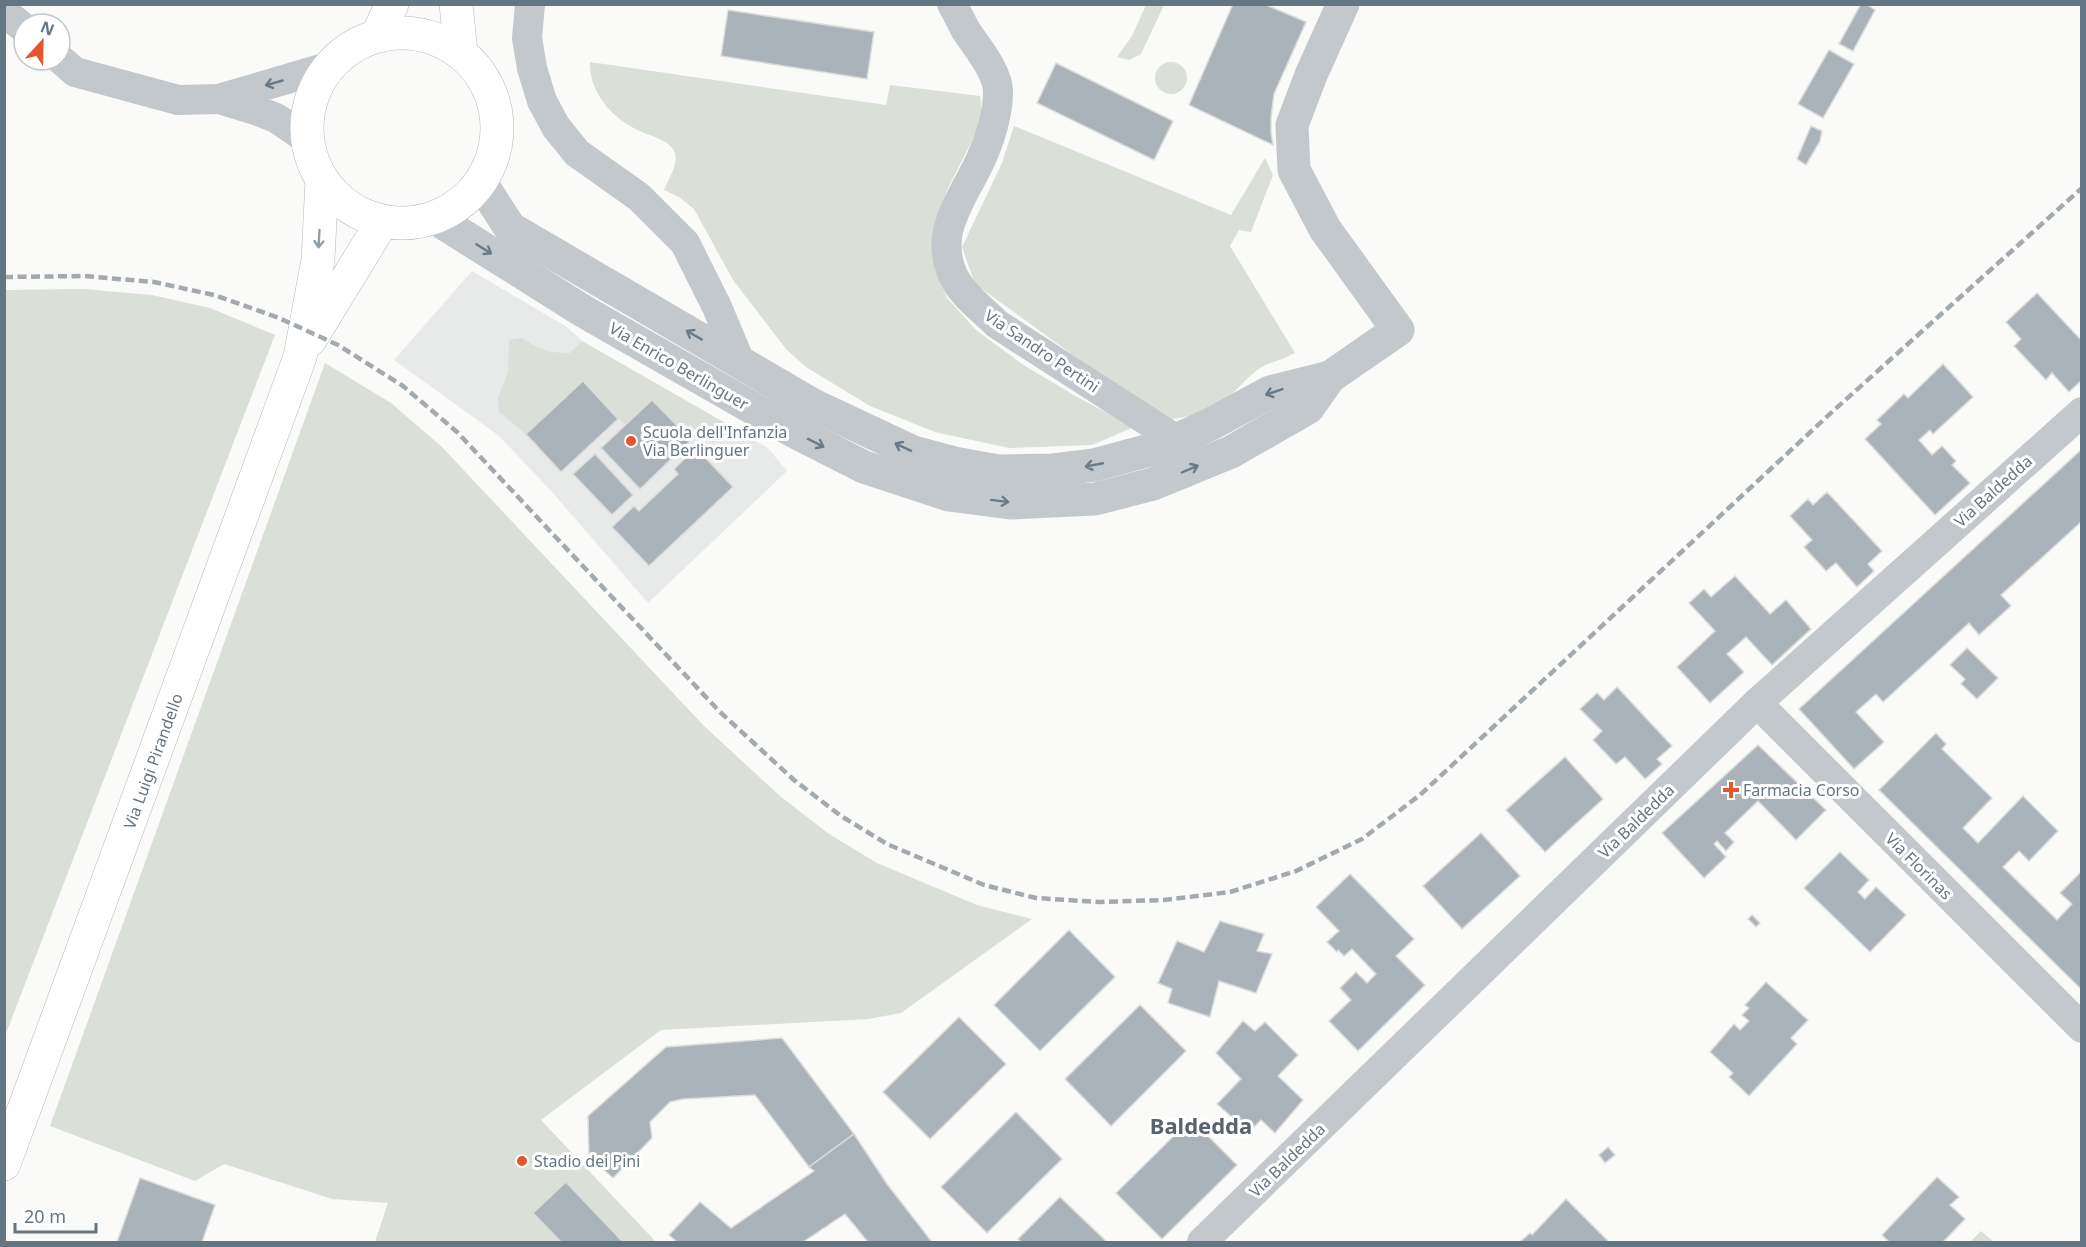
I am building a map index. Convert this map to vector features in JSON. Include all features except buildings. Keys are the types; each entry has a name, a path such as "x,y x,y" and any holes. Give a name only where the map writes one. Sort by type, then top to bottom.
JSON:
{"main road":[{"path":"377,36 392,4"},
{"path":"456,4 461,53"},
{"path":"412,33 430,37 461,53 481,74 494,100 498,128 494,157 481,183 453,210 435,218 409,224 382,222 359,214 338,200 322,180 312,161 307,139 307,113 315,89 328,67 350,48 377,36 412,33"},
{"name":"Via Luigi Pirandello","path":"4,1164 300,357 318,260 322,180"},
{"name":"Via Luigi Pirandello","path":"300,357 382,222"}],"street":[{"path":"530,4 527,38 532,68 542,101 556,126 577,153 639,196 685,243 726,326 740,362"},
{"name":"Via Sandro Pertini","path":"952,4 966,30 988,61 999,91 992,133 949,225 945,248 949,266 957,283 972,301 998,324 1177,440"},
{"name":"Via Enrico Berlinguer","path":"435,218 583,311 793,431 864,467 949,495 1010,503 1095,499 1153,484 1231,452 1308,408 1330,377 1398,330 1325,229 1294,170 1292,125 1311,75 1343,4"},
{"path":"72,69 178,100 219,99 328,67"},
{"path":"219,99 276,118 307,139"},
{"name":"Via Enrico Berlinguer","path":"481,183 510,228 813,405 913,452 965,465 998,471 1053,470 1106,462 1161,447 1211,424 1270,392 1330,377"},
{"name":"Via Baldedda","path":"1202,1242 1757,703 2082,412"},
{"name":"Via Florinas","path":"1757,703 2082,1028"}],"shaded area":[{"path":"1146,5 1164,5 1141,54 1129,60 1117,57 1132,36"},
{"path":"590,62 886,105 890,85 980,96 982,112 979,127 947,190 942,205 934,266 947,298 976,330 1022,364 1134,427 1092,445 1009,448 935,432 870,406 806,367 786,349 733,280 694,209 679,197 664,190 676,160 674,151 663,141 628,125 611,111 593,84"},
{"path":"1171,62 1182,67 1187,78 1182,89 1171,94 1160,89 1155,78 1160,67"},
{"path":"1014,126 1231,215 1265,158 1273,175 1251,232 1239,230 1230,246 1295,353 1257,370 1216,407 1194,415 1163,420 975,284 962,247 1002,163"},
{"name":"Scuola dell'Infanzia Via Berlinguer","path":"472,271 567,327 582,341 768,448 787,471 648,603 553,493 498,435 394,360"},
{"path":"83,289 152,295 210,308 275,335 5,1036 5,290"},
{"path":"522,338 544,350 563,353 570,353 582,341 727,424 691,440 652,400 625,425 583,381 526,434 499,412 498,398 508,372 509,340"},
{"path":"325,363 391,403 442,447 704,726 780,796 829,834 877,863 977,905 1032,919 901,1013 868,1019 661,1030 541,1120 656,1242 375,1242 388,1203 332,1199 224,1164 195,1181 50,1126"},
{"path":"1981,1231 1994,1242 1970,1242"}],"railway":[{"path":"4,277 84,276 154,282 214,295 279,318 338,345 403,386 457,432 719,711 794,780 841,816 887,844 984,885 1036,898 1099,902 1164,900 1230,892 1296,871 1362,839 1420,795 1833,411 2082,188"}],"place":[{"name":"Scuola dell'Infanzia Via Berlinguer","path":"631,441"},
{"name":"Farmacia Corso","path":"1731,790"},
{"name":"Stadio dei Pini","path":"522,1161"}],"district":[{"name":"Baldedda","path":"1201,1125"}]}
